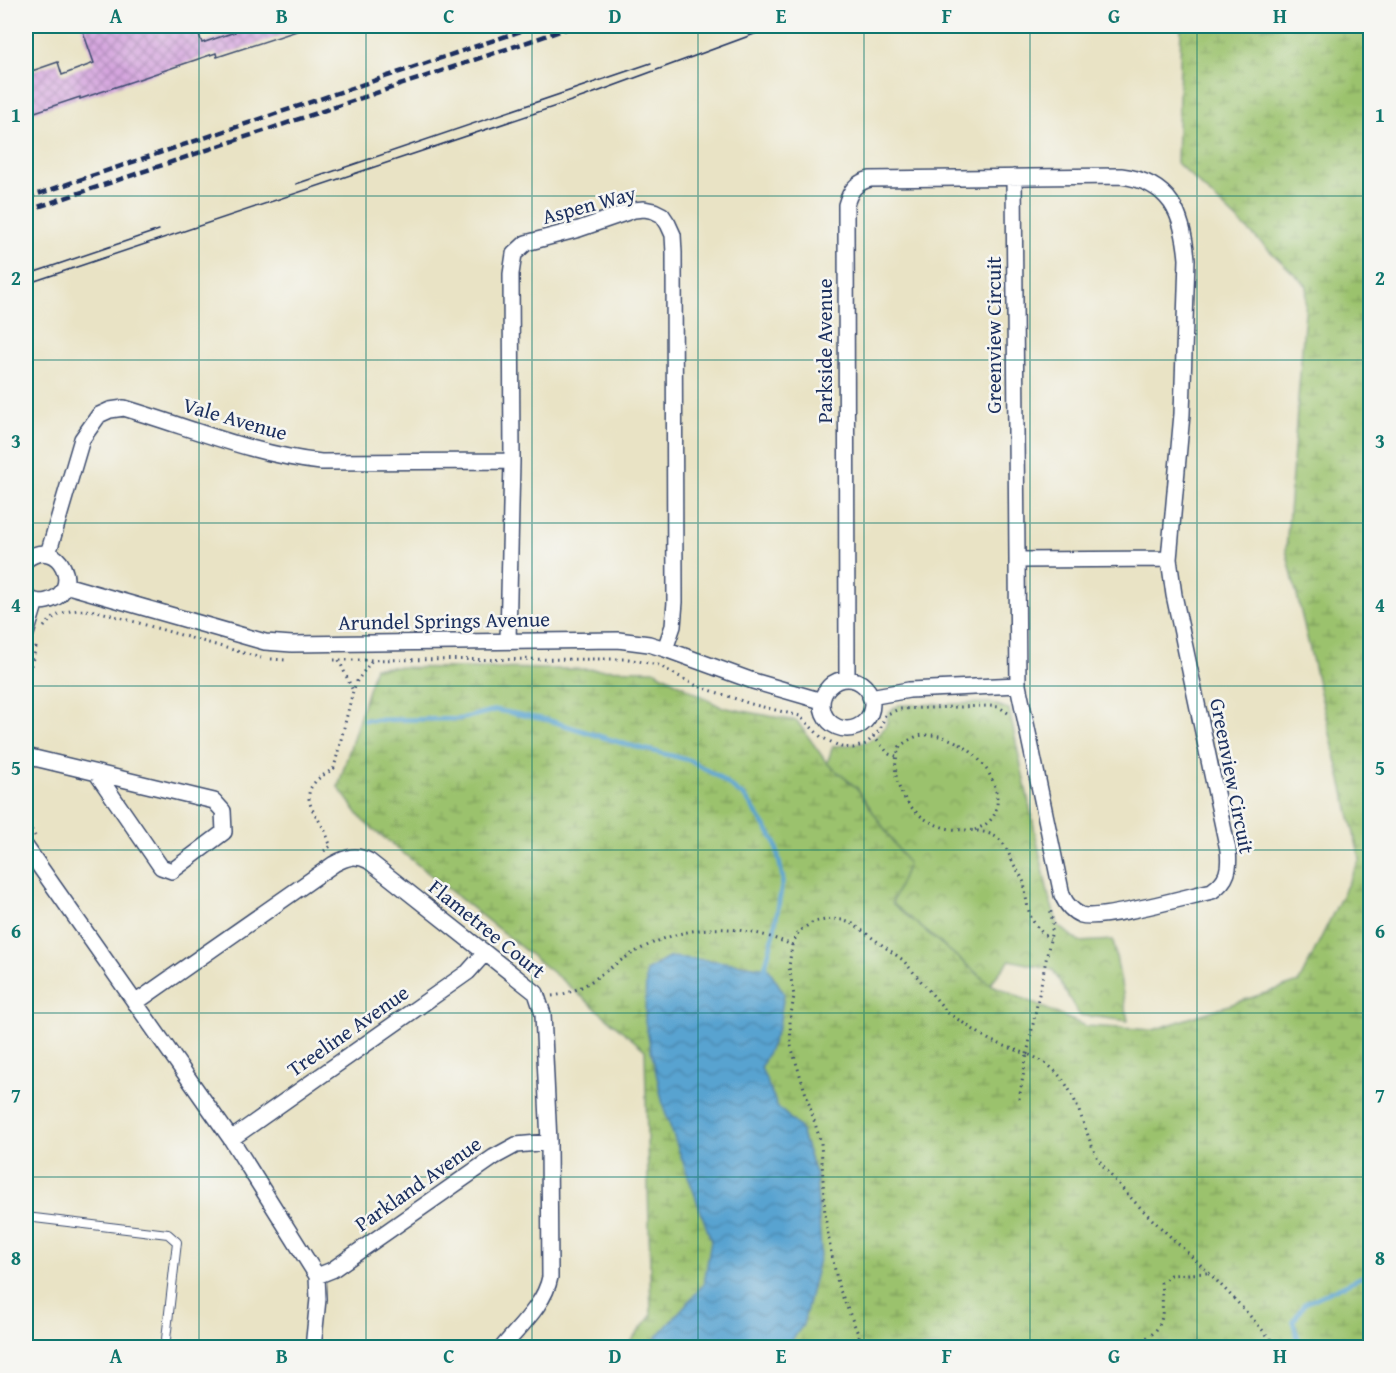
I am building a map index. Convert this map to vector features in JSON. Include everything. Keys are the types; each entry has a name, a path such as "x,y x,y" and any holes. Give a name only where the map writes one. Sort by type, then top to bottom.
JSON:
{"street":[{"name":"Greenview Circuit","path":"1121,176 1138,178 1163,193 1172,203 1185,237 1187,259 1185,358 1169,559 1174,595 1228,850 1228,872 1220,886 1212,891 1102,915 1080,914 1071,909 1062,895 1017,684 1014,177 1121,176"},
{"name":"Parkside Avenue","path":"847,679 846,205 849,195 861,181 870,178 1014,177"},
{"name":"Aspen Way","path":"508,640 512,461 511,274 514,254 526,243 579,229 634,210 654,211 662,216 673,235 674,265 675,602 673,626 665,649"},
{"name":"Vale Avenue","path":"48,554 82,440 99,415 110,410 124,408 299,460 321,462 512,461"},
{"path":"26,560 34,555 48,554 55,557 65,570 65,585 62,592 50,601 31,598 32,638"},
{"path":"1017,560 1169,559"},
{"name":"Arundel Springs Avenue","path":"65,585 266,642 292,644 618,640 649,644 753,681 822,701"},
{"path":"847,679 861,684 870,697 871,705 866,720 853,729 845,729 830,723 822,709 822,701 830,685 847,679"},
{"path":"870,697 909,690 1017,684"},
{"path":"26,756 214,801 223,812 224,832 172,871 166,870 161,867 98,774"},
{"path":"31,842 135,1003 231,1139 317,1276 318,1299 313,1347"},
{"name":"Flametree Court","path":"135,1003 334,864 354,856 369,861 536,993 543,1014 549,1142 550,1277 548,1289 502,1347"},
{"name":"Treeline Avenue","path":"231,1139 468,972 485,953"},
{"name":"Parkland Avenue","path":"317,1276 332,1270 494,1157 516,1145 549,1142"}],"lane":[{"path":"26,1217 168,1234 177,1242 165,1347"}],"path":[{"path":"41,631 62,612 89,611 241,654 291,660"},
{"path":"26,683 32,638"},
{"path":"327,660 628,659 658,665 707,688 751,704 800,716 821,737 841,747 853,748 866,744 880,730 885,715 899,709 999,707 1008,711 1010,723"},
{"path":"339,660 353,691"},
{"path":"321,853 331,846 310,806 311,787 316,780 330,772 337,763 353,691 357,681 372,660"},
{"path":"975,830 989,822 998,805 994,783 987,768 971,753 937,735 923,735 900,746 896,756 896,779 902,794 914,810 923,819 942,827 987,832 1000,839 1024,883 1033,924 1050,939"},
{"path":"873,736 889,754 896,756"},
{"path":"26,819 31,842"},
{"path":"1019,1099 1053,925 1049,905"},
{"path":"864,1347 843,1298 835,1270 825,1216 821,1143 791,1046 790,1021 794,996 789,967 792,945 799,931 813,922 831,919 853,924 903,960 948,1013 991,1041 1043,1060 1060,1074 1092,1147 1101,1162 1134,1200 1209,1273 1278,1347"},
{"path":"538,998 561,995 589,985 644,946 673,934 704,928 732,930 773,937 792,945"},
{"path":"1100,1347 1143,1341 1156,1331 1162,1318 1161,1283 1170,1275 1209,1273"},
{"path":"888,1347 892,1342"}],"green space":[{"path":"1181,26 1370,26 1370,1347 626,1347 651,1316 645,1050 557,976 363,821 338,787 375,667 654,670 721,707 797,721 827,763 857,788 909,864 893,904 990,984 1085,1026 1153,1030 1299,982 1360,859 1286,550 1307,286 1177,163"},
{"path":"991,703 1009,709 1049,897 1058,925 1079,942 1113,940 1128,1021 1079,1015 1053,970 1010,960 990,984 892,903 908,864 857,788 827,763 833,746 862,743 881,733 888,713 899,705"}],"water":[{"path":"670,957 768,968 784,993 779,1027 761,1068 778,1107 800,1128 816,1176 821,1251 803,1325 787,1347 648,1347 704,1284 711,1240 664,1109 645,1022 646,971"}],"building":[{"path":"81,26 196,26 202,43 235,32 233,26 306,26 306,28 217,57 216,53 26,115 26,73 58,62 62,75 94,63"}],"waterway":[{"path":"364,720 460,719 496,710 548,720 628,745 689,760 717,776 746,798 775,841 783,879 773,937 764,971"},
{"path":"1301,1348 1293,1322 1304,1304 1370,1273"}],"tram line":[{"path":"26,284 586,96 776,26"},
{"path":"296,184 651,63"},
{"path":"26,275 159,230"}],"railway":[{"path":"26,198 536,26"},
{"path":"26,211 575,26"}]}
